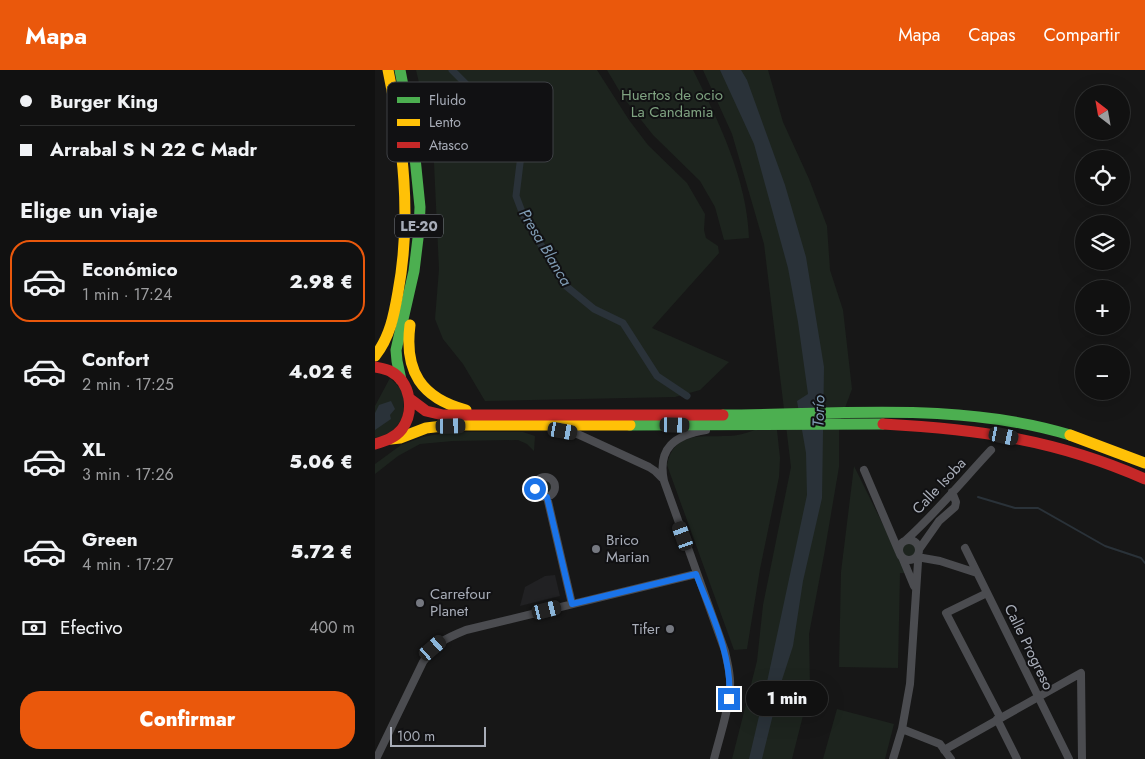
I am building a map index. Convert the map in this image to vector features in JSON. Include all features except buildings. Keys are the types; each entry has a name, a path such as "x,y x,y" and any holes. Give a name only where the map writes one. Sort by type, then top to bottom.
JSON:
{"highway":[{"name":"LE-20","path":"375,356 387,336 400,288 407,212 404,162"},
{"name":"LE-20","path":"401,380 397,361 397,345 417,251 419,205 417,162"},
{"path":"417,251 420,278 407,341 407,351 412,369 426,390 441,402 457,408 481,411 496,416"},
{"path":"375,367 388,371 401,380 410,399 406,424 391,439"},
{"path":"410,399 433,414 763,420 883,424 985,432 1061,447 1120,467 1145,479"},
{"path":"375,444 436,426 730,426 763,420 884,412 989,418 1027,424 1061,432 1145,463"}],"street":[{"path":"529,425 541,430 575,434 641,462 655,471 664,482"},
{"path":"714,759 729,699 729,669 725,651 696,574 661,470 662,459 668,448 681,436 691,432 730,426"},
{"name":"Calle Isoba","path":"904,541 934,514 991,450"},
{"path":"641,462 659,461 662,459"},
{"path":"864,470 915,590"},
{"path":"893,759 902,729 910,684 916,557 919,548 932,530 956,506 952,492"},
{"path":"547,497 572,604"},
{"path":"890,534 904,541"},
{"path":"919,548 916,542 911,539 904,541 899,548 900,554 910,560 916,557 940,561 977,573"},
{"name":"Calle Progreso","path":"965,548 1069,759"},
{"path":"376,759 423,662 433,648 445,638 466,630 696,574"},
{"path":"987,593 946,613 1017,759"},
{"path":"944,750 1081,673 1082,759"},
{"path":"902,729 940,744 951,759"}],"shaded area":[{"path":"555,575 560,596 520,606 525,587 545,576"}],"green space":[{"path":"416,70 597,70 629,120 648,145 687,183 705,214 704,230 706,238 718,246 719,253 652,328 729,362 700,390 675,397 485,401 463,364 443,339 435,319 439,269 434,162 553,162 553,82 419,82"},
{"name":"Huertos de ocio La Candamia","path":"607,70 693,70 730,151 743,194 749,238 724,240 715,207 700,181 653,135 623,97"},
{"path":"703,70 768,70 783,122 809,179 827,226 830,270 843,310 852,389 839,424 839,467 809,634 810,688 792,759 732,759 757,661 763,605 791,467 764,244 732,134"},
{"path":"390,378 400,388 404,397 403,418 390,434 375,438 375,406"},
{"path":"755,430 777,430 780,458 779,477 760,569 747,649 734,650 667,465 670,454 682,441 698,437 735,435"},
{"path":"449,432 523,432 535,436 534,451 527,444 518,440 453,441 420,444 398,456 375,474 375,464 401,445 423,437"},
{"path":"854,466 907,573 900,573 898,668 839,667 841,572"},
{"path":"543,481 547,481 551,487 547,493 543,493 539,489 539,485"},
{"path":"909,542 917,550 909,558 901,550"},
{"path":"837,709 894,724 885,759 823,759"}],"water":[{"name":"Torío","path":"720,70 741,70 747,80 785,185 806,257 824,367 822,498 803,581 793,646 780,686 762,759 749,759 807,495 806,453 797,401 808,394 788,268 754,144"},
{"path":"391,401 395,409 390,415 391,419 375,430 375,413 379,405"}],"waterway":[{"name":"Presa Blanca","path":"452,70 464,82"},
{"name":"Presa Blanca","path":"520,162 516,196 524,217 566,286 594,309 623,323 657,376 687,396"},
{"path":"978,497 1015,508 1038,508 1105,546 1141,558 1145,563"}],"traffic: fast":[{"path":"400,70 402,82"},
{"path":"401,380 396,350 414,271 419,230 420,207 415,162"},
{"path":"723,415 854,412 942,414 1028,424 1070,435"},
{"path":"630,425 883,424"}],"traffic: slow":[{"path":"388,70 390,82"},
{"path":"375,356 388,333 393,317 402,264 405,208 402,162"},
{"path":"410,325 410,356 413,369 419,380 437,398 466,410"},
{"path":"391,439 400,438 426,428 451,425 630,425"},
{"path":"1070,435 1145,463"}],"traffic: jam":[{"path":"375,367 388,370 397,376 403,382 409,397 409,414 402,429 390,439 375,444"},
{"path":"410,399 426,411 443,415 723,415"},
{"path":"883,424 952,429 1017,439 1080,455 1145,479"}],"place":[{"name":"Brico Marian","path":"596,549"},
{"name":"Carrefour Planet","path":"420,603"},
{"name":"Tifer","path":"670,629"}],"route":[{"path":"535,489 538,495 547,497 572,604 696,574 725,651 729,669 729,699"}]}
